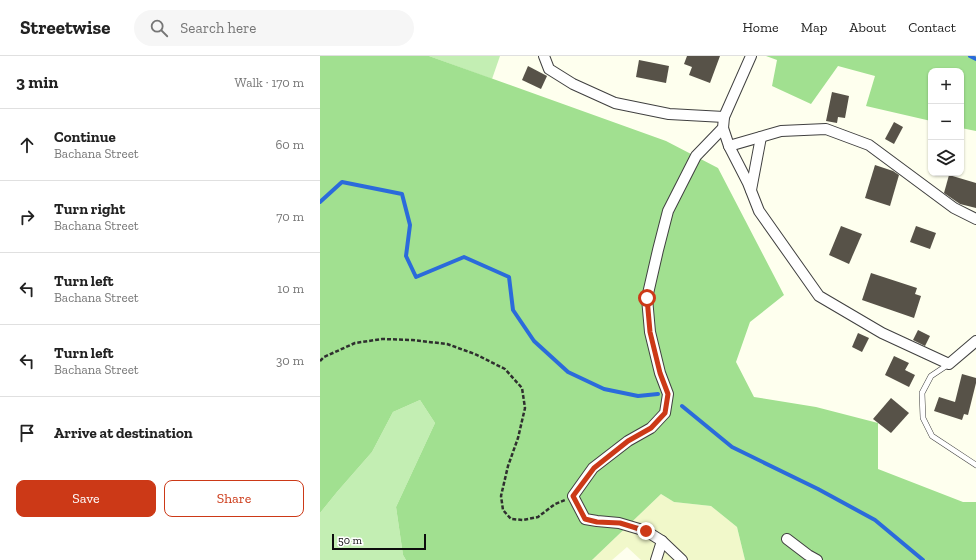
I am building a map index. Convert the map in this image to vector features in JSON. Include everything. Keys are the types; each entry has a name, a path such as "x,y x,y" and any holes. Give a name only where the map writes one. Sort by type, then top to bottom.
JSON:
{"street":[{"path":"544,56 549,69 573,84 615,103 669,114 724,117"},
{"path":"751,56 724,117 723,128 729,146 748,183 759,211 819,296 882,333 949,364 976,341"},
{"path":"682,560 662,541 646,531 620,523 597,522 585,519 573,496 594,468 628,441 651,428 665,413 668,394 660,373 650,332 647,298 668,211 696,156 723,128"},
{"path":"729,146 781,131 826,129 869,145 954,208 976,219"},
{"path":"751,191 761,138"},
{"path":"787,540 817,560"},
{"path":"656,560 662,541"}],"lane":[{"path":"949,364 931,376 922,393 923,418 932,436 976,465"}],"path":[{"path":"320,361 324,357 355,343 382,339 412,340 447,344 476,354 504,369 522,388 525,408 501,496 503,510 511,519 523,520 538,517 555,504 573,496"}],"green space":[{"path":"320,56 429,56 666,141 718,168 784,295 750,322 736,362 754,397 816,407 878,423 878,469 963,502 976,502 976,560 745,560 737,527 711,506 674,502 661,494 592,560 406,560 403,555 396,507 435,423 420,400 393,412 372,452 320,513"},
{"path":"429,56 500,56 492,79"},
{"path":"766,56 976,56 976,131 964,129 964,68 928,68 928,120 866,106 875,76 838,66 811,104 772,86 777,60"},
{"path":"420,400 435,423 396,507 403,555 406,560 320,560 320,513 372,452 393,412"},
{"path":"661,494 674,502 711,506 737,527 745,560 641,560 627,547 612,560 592,560"}],"building":[{"path":"687,56 720,56 710,83 689,75 692,67 684,64"},
{"path":"639,60 669,66 666,83 636,77"},
{"path":"528,66 547,76 541,89 522,80"},
{"path":"832,92 849,96 845,118 838,117 837,123 826,121"},
{"path":"894,122 903,127 894,144 885,139"},
{"path":"875,165 893,171 899,175 890,206 865,198"},
{"path":"949,176 976,183 976,208 960,204 944,193"},
{"path":"841,226 862,234 849,264 829,255"},
{"path":"916,226 936,233 930,249 910,242"},
{"path":"871,273 917,288 915,294 921,296 914,318 862,300"},
{"path":"918,330 930,336 925,346 913,340"},
{"path":"858,333 869,338 862,352 852,347"},
{"path":"894,356 909,363 905,370 915,375 909,387 885,375"},
{"path":"962,374 976,378 968,415 964,414 962,420 934,411 939,397 955,402"},
{"path":"891,398 909,413 891,433 873,419"}],"waterway":[{"path":"970,56 976,59"},
{"path":"320,202 342,182 402,194 410,225 406,256 416,277 464,257 509,277 513,310 534,341 568,372 604,389 638,396 658,394"},
{"path":"682,406 732,447 818,489 875,520 923,560"}],"route":[{"path":"646,531 620,523 597,522 585,519 573,496 594,468 628,441 651,428 665,413 668,394 660,373 650,332 647,298"}]}
